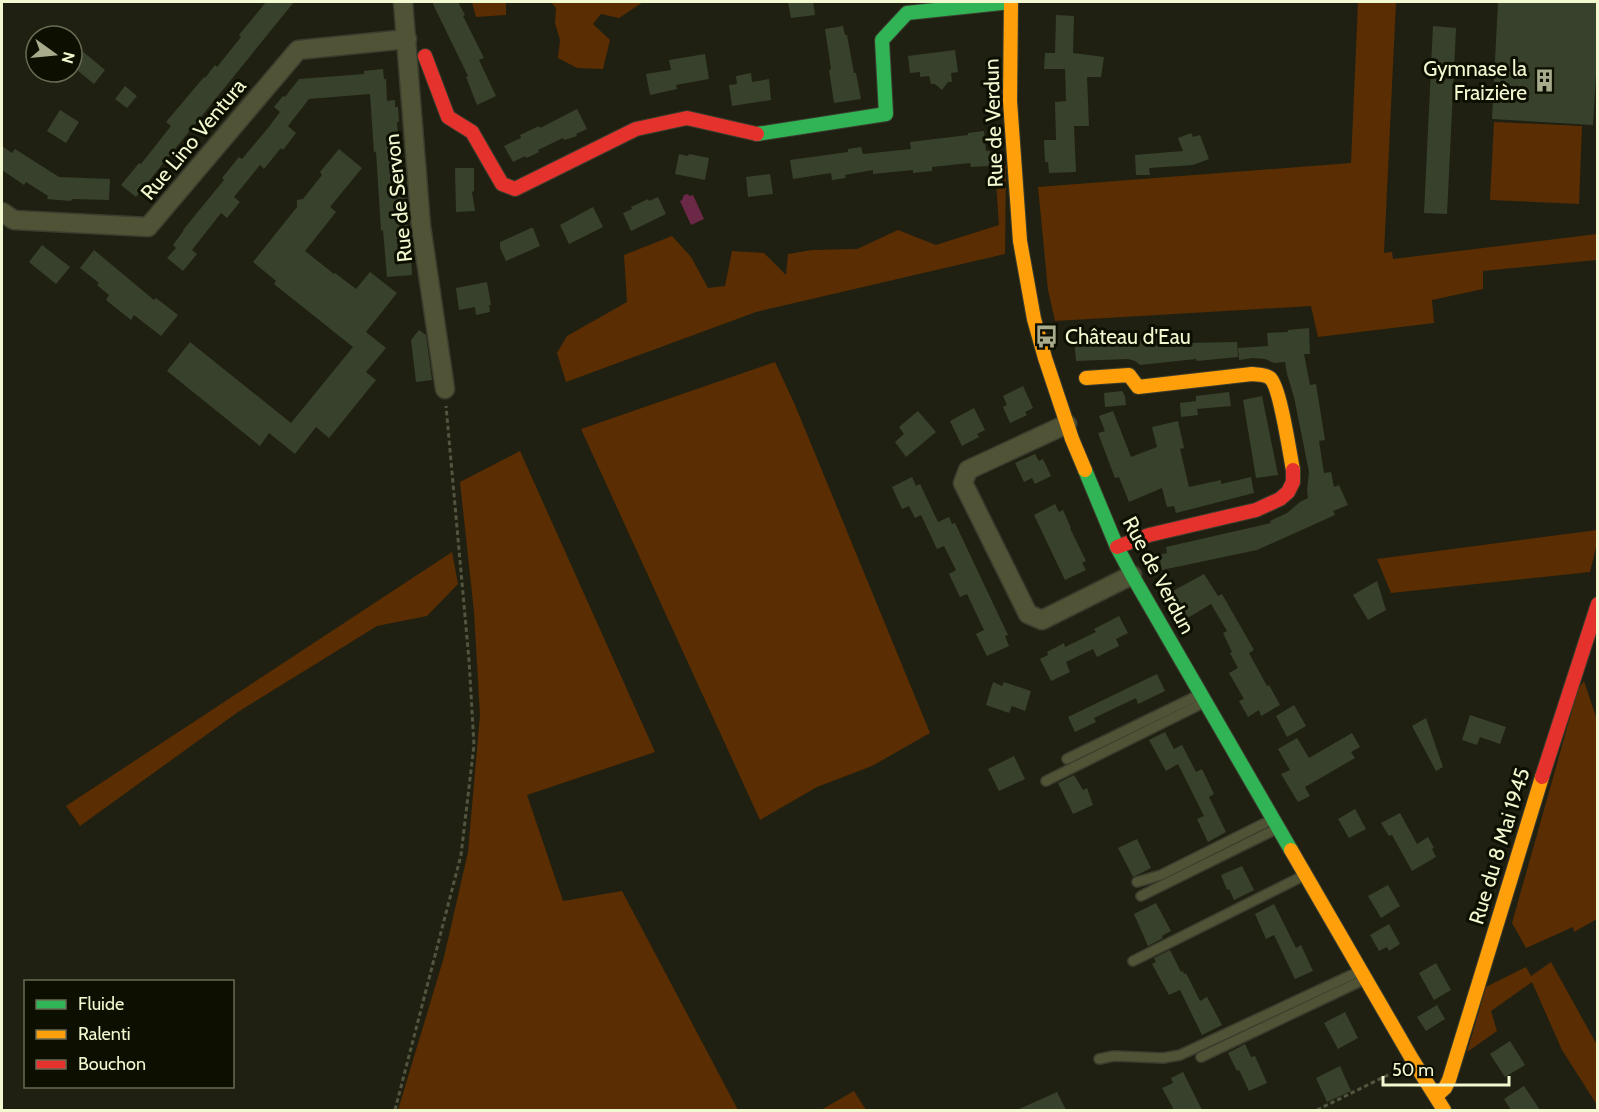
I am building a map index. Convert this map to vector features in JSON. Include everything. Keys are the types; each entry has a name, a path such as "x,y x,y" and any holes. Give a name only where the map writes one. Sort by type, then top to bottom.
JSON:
{"street":[{"name":"Rue de Servon","path":"403,2 421,226 445,389"},
{"path":"425,56 448,117 472,132 502,184 515,189 636,129 687,118 757,134 886,114 882,40 907,13 1011,2"},
{"name":"Rue de Verdun","path":"1011,2 1010,100 1020,241 1034,319 1067,424 1117,547 1132,575 1363,975 1444,1110"},
{"name":"Rue Lino Ventura","path":"2,212 14,220 148,227 298,50 407,39"},
{"path":"1086,378 1129,375 1138,387 1235,375 1257,374 1270,378 1277,392 1294,475 1288,492 1273,503 1256,510 1149,535 1117,547"},
{"path":"1067,424 968,470 963,483 1028,614 1042,620 1132,575"},
{"name":"Rue du 8 Mai 1945","path":"1436,1096 1445,1088 1449,1080 1598,604"}],"lane":[{"path":"1067,759 1203,698"},
{"path":"1046,781 1203,698"},
{"path":"1137,882 1161,876 1276,824"},
{"path":"1141,896 1276,824"},
{"path":"1133,961 1305,875"},
{"path":"1201,1057 1363,975"},
{"path":"1099,1059 1114,1056 1162,1058 1180,1055 1363,975"}],"path":[{"path":"395,1110 461,855 474,745 469,660 445,389"},
{"path":"1317,1110 1393,1073 1412,1059"}],"shaded area":[{"path":"472,2 506,2 506,15 476,17"},
{"path":"551,2 643,2 619,18 601,14 593,24 610,40 603,69 577,68 558,58 560,40 555,23 556,8"},
{"path":"1358,2 1396,2 1384,253 1392,252 1393,259 1597,234 1597,260 1483,271 1483,289 1432,300 1434,323 1318,337 1311,306 1055,321 1048,290 1038,187 1351,163"},
{"path":"1494,122 1582,126 1579,204 1490,200"},
{"path":"1006,166 1005,254 756,312 566,382 557,353 567,336 627,302 624,255 672,236 691,257 708,288 725,286 732,251 764,253 786,275 788,254 812,250 857,249 898,230 936,245 999,225 995,169"},
{"path":"687,194 693,195 704,219 691,225 680,201"},
{"path":"775,362 795,405 930,733 872,766 817,787 760,820 581,429"},
{"path":"520,451 655,752 527,795 563,901 622,891 738,1110 398,1110 444,957 468,852 480,715 474,612 460,482"},
{"path":"1597,530 1597,543 1590,572 1391,593 1377,559"},
{"path":"452,552 458,584 427,616 377,626 238,712 80,826 66,806"},
{"path":"1584,681 1597,720 1597,919 1574,932 1573,927 1526,948 1512,923 1578,689"},
{"path":"1551,962 1597,1045 1597,1105 1562,1050 1532,982 1491,1011 1497,1031 1467,1052 1486,987 1526,967 1531,976"},
{"path":"854,1091 866,1110 821,1110"}],"building":[{"path":"266,2 294,2 136,197 121,185 171,126 166,122 215,65 217,67"},
{"path":"432,2 458,2 484,58 479,60 496,96 477,105 466,77 468,76"},
{"path":"788,2 813,2 815,15 791,18"},
{"name":"Gymnase la Fraizière","path":"1498,2 1598,2 1593,125 1492,119"},
{"path":"1056,15 1074,16 1073,53 1104,57 1101,77 1087,77 1089,126 1074,126 1076,172 1049,173 1048,162 1045,162 1044,140 1056,140 1055,102 1066,101 1065,69 1044,69 1045,53 1055,53"},
{"path":"843,26 861,99 834,103 825,29"},
{"path":"1433,26 1456,28 1447,214 1424,213"},
{"path":"955,50 958,72 951,73 952,82 948,82 942,90 935,84 931,84 929,76 920,77 920,72 910,73 908,56"},
{"path":"84,52 105,70 94,84 84,76"},
{"path":"705,54 709,79 676,85 677,89 650,95 646,74 671,70 669,60"},
{"path":"383,69 387,101 395,100 395,107 398,107 400,168 402,191 406,191 412,275 387,277 370,94 309,99 288,126 296,133 264,169 260,165 234,197 240,202 227,218 221,213 192,250 197,254 183,271 167,258 176,248 173,245 183,230 224,180 222,178 239,157 242,159 280,112 274,107 299,79 364,74 364,71"},
{"path":"751,73 752,82 769,79 771,100 732,106 729,85 737,84 736,76"},
{"path":"125,86 137,96 127,108 115,99"},
{"path":"577,109 587,129 576,134 577,136 564,140 563,138 531,156 526,158 525,156 513,162 504,146 521,138 520,135 539,126 540,128"},
{"path":"60,110 79,122 66,143 47,131"},
{"path":"984,131 986,151 990,151 991,166 971,167 970,163 932,167 932,171 913,173 913,170 873,174 873,170 832,180 831,173 793,179 790,160 848,152 848,149 861,147 863,154 911,149 910,142"},
{"path":"1191,133 1193,137 1200,135 1209,159 1193,165 1149,168 1150,175 1136,175 1135,155 1183,151 1178,138"},
{"path":"2,146 12,153 15,149 59,177 110,179 109,200 47,199 48,196 26,182 24,185 2,170"},
{"path":"339,149 362,168 330,207 336,212 305,251 356,289 370,272 397,293 366,332 386,348 366,372 376,380 329,438 316,427 295,454 269,433 260,446 167,371 190,342 291,423 353,347 274,284 276,281 253,262 297,207 297,200 303,199 322,175 320,172"},
{"path":"679,154 709,158 705,180 675,174"},
{"path":"455,168 474,168 474,191 472,192 475,211 456,212"},
{"path":"770,174 773,194 748,197 746,177"},
{"path":"658,197 666,214 631,231 623,213 648,199 649,201"},
{"path":"593,207 603,227 569,244 560,225"},
{"path":"531,228 540,246 506,261 500,248 500,242"},
{"path":"42,245 70,267 56,284 29,262"},
{"path":"94,250 154,300 156,298 178,315 161,336 134,315 131,320 106,300 109,295 97,285 99,283 80,268"},
{"path":"487,282 490,312 476,315 475,307 459,310 456,288"},
{"path":"1309,328 1310,354 1304,354 1310,385 1316,384 1325,440 1319,441 1324,473 1331,472 1334,487 1339,485 1348,505 1333,511 1335,515 1257,550 1162,570 1159,555 1167,553 1166,547 1271,523 1270,521 1287,513 1308,498 1309,472 1285,362 1274,363 1265,359 1253,358 1239,360 1238,348 1268,346 1267,333"},
{"path":"419,330 426,335 432,380 416,382 411,340"},
{"path":"1186,335 1187,343 1237,342 1238,357 1140,365 1128,359 1076,361 1074,339 1120,336 1121,340"},
{"path":"1023,386 1033,408 1025,412 1027,415 1010,423 1003,407 1007,405 1003,396"},
{"path":"1122,391 1126,405 1105,407 1104,393"},
{"path":"1229,392 1231,406 1197,409 1198,415 1181,417 1180,403 1196,401 1196,396"},
{"path":"1262,396 1278,475 1256,478 1243,400"},
{"path":"974,408 985,430 977,434 979,437 962,446 950,421"},
{"path":"918,411 936,432 906,457 895,442 904,434 899,427"},
{"path":"1113,411 1131,457 1157,447 1152,427 1178,421 1184,448 1180,449 1189,487 1221,480 1221,484 1251,477 1254,493 1176,513 1174,506 1167,507 1162,488 1129,502 1119,477 1115,478 1098,433 1105,431 1099,416"},
{"path":"1035,454 1039,461 1043,459 1051,476 1035,484 1032,478 1024,482 1015,463"},
{"path":"912,477 916,486 920,484 938,522 949,517 952,524 955,523 1008,635 1005,636 1009,646 987,656 976,634 984,630 967,594 960,597 949,574 956,570 944,546 937,549 921,515 915,518 909,506 902,509 892,487"},
{"path":"1055,504 1059,512 1063,510 1086,561 1082,563 1086,570 1065,580 1034,515"},
{"path":"1204,574 1218,596 1222,594 1254,650 1249,653 1280,705 1261,716 1259,710 1248,717 1239,701 1244,699 1229,673 1238,668 1223,633 1227,631 1211,604 1186,619 1171,592"},
{"path":"1377,581 1386,610 1368,620 1353,595"},
{"path":"1119,616 1128,633 1116,639 1119,646 1097,657 1093,649 1066,662 1070,672 1051,681 1040,659 1048,655 1047,652 1064,643 1065,647 1096,632 1094,629"},
{"path":"1157,674 1165,691 1138,704 1136,698 1094,718 1096,722 1075,732 1068,717"},
{"path":"993,682 1002,686 1004,682 1031,691 1025,711 1012,706 1009,713 986,705"},
{"path":"1294,705 1306,726 1287,737 1276,716"},
{"path":"1470,715 1506,727 1500,744 1480,737 1477,745 1462,740"},
{"path":"1426,718 1443,767 1436,771 1412,726"},
{"path":"1165,732 1174,749 1182,745 1196,772 1202,769 1214,794 1209,797 1226,832 1208,842 1197,819 1204,816 1178,764 1166,771 1149,740"},
{"path":"1352,733 1360,747 1351,752 1355,758 1305,787 1310,796 1298,802 1281,774 1290,770 1278,749 1297,738 1309,758"},
{"path":"1014,756 1025,779 999,791 988,769"},
{"path":"1074,775 1083,790 1087,788 1093,805 1073,814 1058,783"},
{"path":"1355,809 1366,829 1349,838 1338,819"},
{"path":"1400,813 1417,844 1428,837 1436,857 1412,871 1392,835 1389,836 1381,823"},
{"path":"1137,839 1151,868 1133,877 1118,848"},
{"path":"1242,866 1254,890 1234,900 1221,875"},
{"path":"1388,885 1400,906 1381,918 1368,896"},
{"path":"1156,903 1171,931 1148,946 1134,914"},
{"path":"1274,904 1296,948 1301,945 1313,971 1295,979 1274,935 1266,939 1255,914"},
{"path":"1389,924 1400,944 1389,951 1387,947 1379,951 1370,935"},
{"path":"1170,950 1181,972 1186,973 1200,1001 1207,997 1222,1025 1202,1035 1180,990 1169,995 1152,964 1156,962 1154,958"},
{"path":"1436,963 1451,990 1434,1000 1419,973"},
{"path":"1437,1005 1445,1019 1426,1031 1417,1017"},
{"path":"1345,1012 1358,1038 1338,1049 1324,1023"},
{"path":"1510,1041 1525,1065 1505,1077 1490,1054"},
{"path":"1245,1044 1251,1057 1255,1056 1267,1083 1249,1091 1228,1053"},
{"path":"1340,1066 1351,1091 1327,1102 1316,1078"},
{"path":"1183,1072 1202,1110 1174,1110 1162,1088 1173,1083 1171,1078"},
{"path":"1524,1086 1540,1110 1511,1110 1504,1099"},
{"path":"1057,1092 1066,1110 1017,1110"}],"traffic: fast":[{"path":"757,134 886,114 882,40 907,13 1011,2"},
{"path":"1085,470 1117,547 1132,575 1291,850"}],"traffic: slow":[{"path":"1011,2 1010,101 1020,241 1034,319 1045,358 1072,439 1085,470"},
{"path":"1086,378 1129,375 1138,387 1252,374 1264,375 1274,384 1281,407 1293,470"},
{"path":"1436,1096 1445,1088 1449,1080 1542,777"},
{"path":"1291,850 1444,1110"}],"traffic: jam":[{"path":"425,56 448,117 472,132 502,184 515,189 636,129 687,118 757,134"},
{"path":"1117,547 1149,535 1256,510 1280,499 1288,492 1293,482 1293,470"},
{"path":"1542,777 1598,604"}],"place":[{"name":"Gymnase la Fraizière","path":"1545,80"},
{"name":"Château d'Eau","path":"1047,336"}]}
